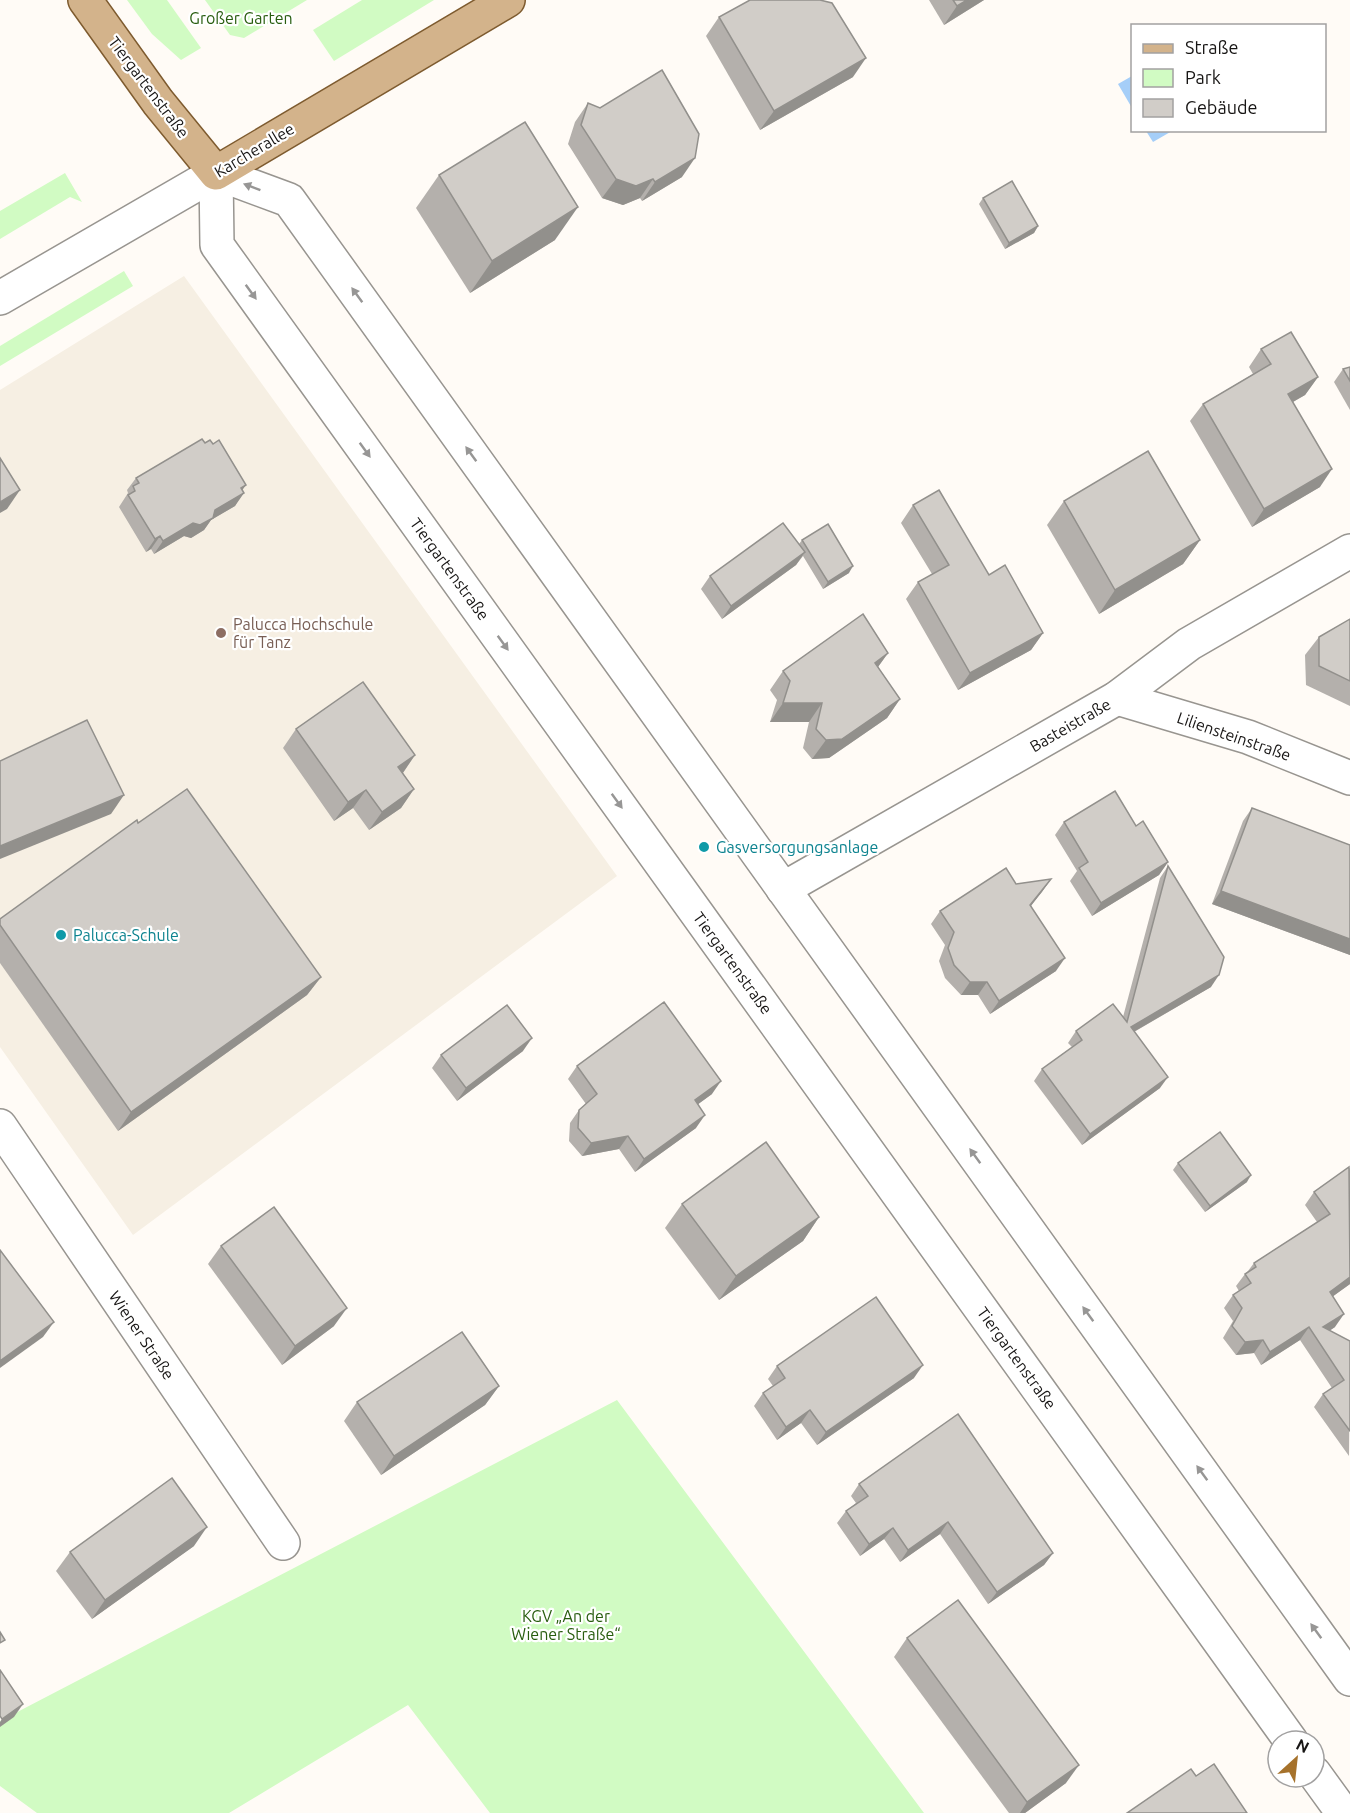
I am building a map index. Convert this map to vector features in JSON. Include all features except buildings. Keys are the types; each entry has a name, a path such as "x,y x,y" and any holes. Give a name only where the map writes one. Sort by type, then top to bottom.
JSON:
{"main road":[{"name":"Tiergartenstraße","path":"85,0 158,102 216,173"},
{"name":"Karcherallee","path":"216,173 508,0"}],"street":[{"name":"Karcherallee","path":"0,298 216,173"},
{"name":"Tiergartenstraße","path":"1282,1729 217,244 216,173 289,201 1350,1678"},
{"name":"Basteistraße","path":"783,889 1117,698 1188,644 1350,551"},
{"name":"Liliensteinstraße","path":"1117,698 1248,737 1350,778"},
{"name":"Wiener Straße","path":"0,1126 283,1543"},
{"path":"1326,1789 1343,1813"}],"shaded area":[{"name":"Palucca Hochschule für Tanz","path":"184,276 617,876 133,1235 0,1047 0,390"}],"green space":[{"path":"127,0 167,0 201,48 181,60 152,34"},
{"name":"Großer Garten","path":"205,0 307,0 244,38 230,35"},
{"path":"362,0 434,0 334,61 313,30"},
{"path":"65,173 82,202 70,197 0,239 0,211"},
{"path":"124,271 133,286 0,366 0,346"},
{"name":"KGV „An der Wiener Straße“","path":"617,1400 924,1813 490,1813 408,1705 229,1813 37,1813 0,1786 0,1721"}],"water":[{"path":"1131,77 1131,106 1118,84"},
{"path":"1147,132 1170,132 1153,142"}],"place":[{"name":"Palucca Hochschule für Tanz","path":"221,633"},
{"name":"Gasversorgungsanlage","path":"704,847"},
{"name":"Palucca-Schule","path":"61,935"}]}
